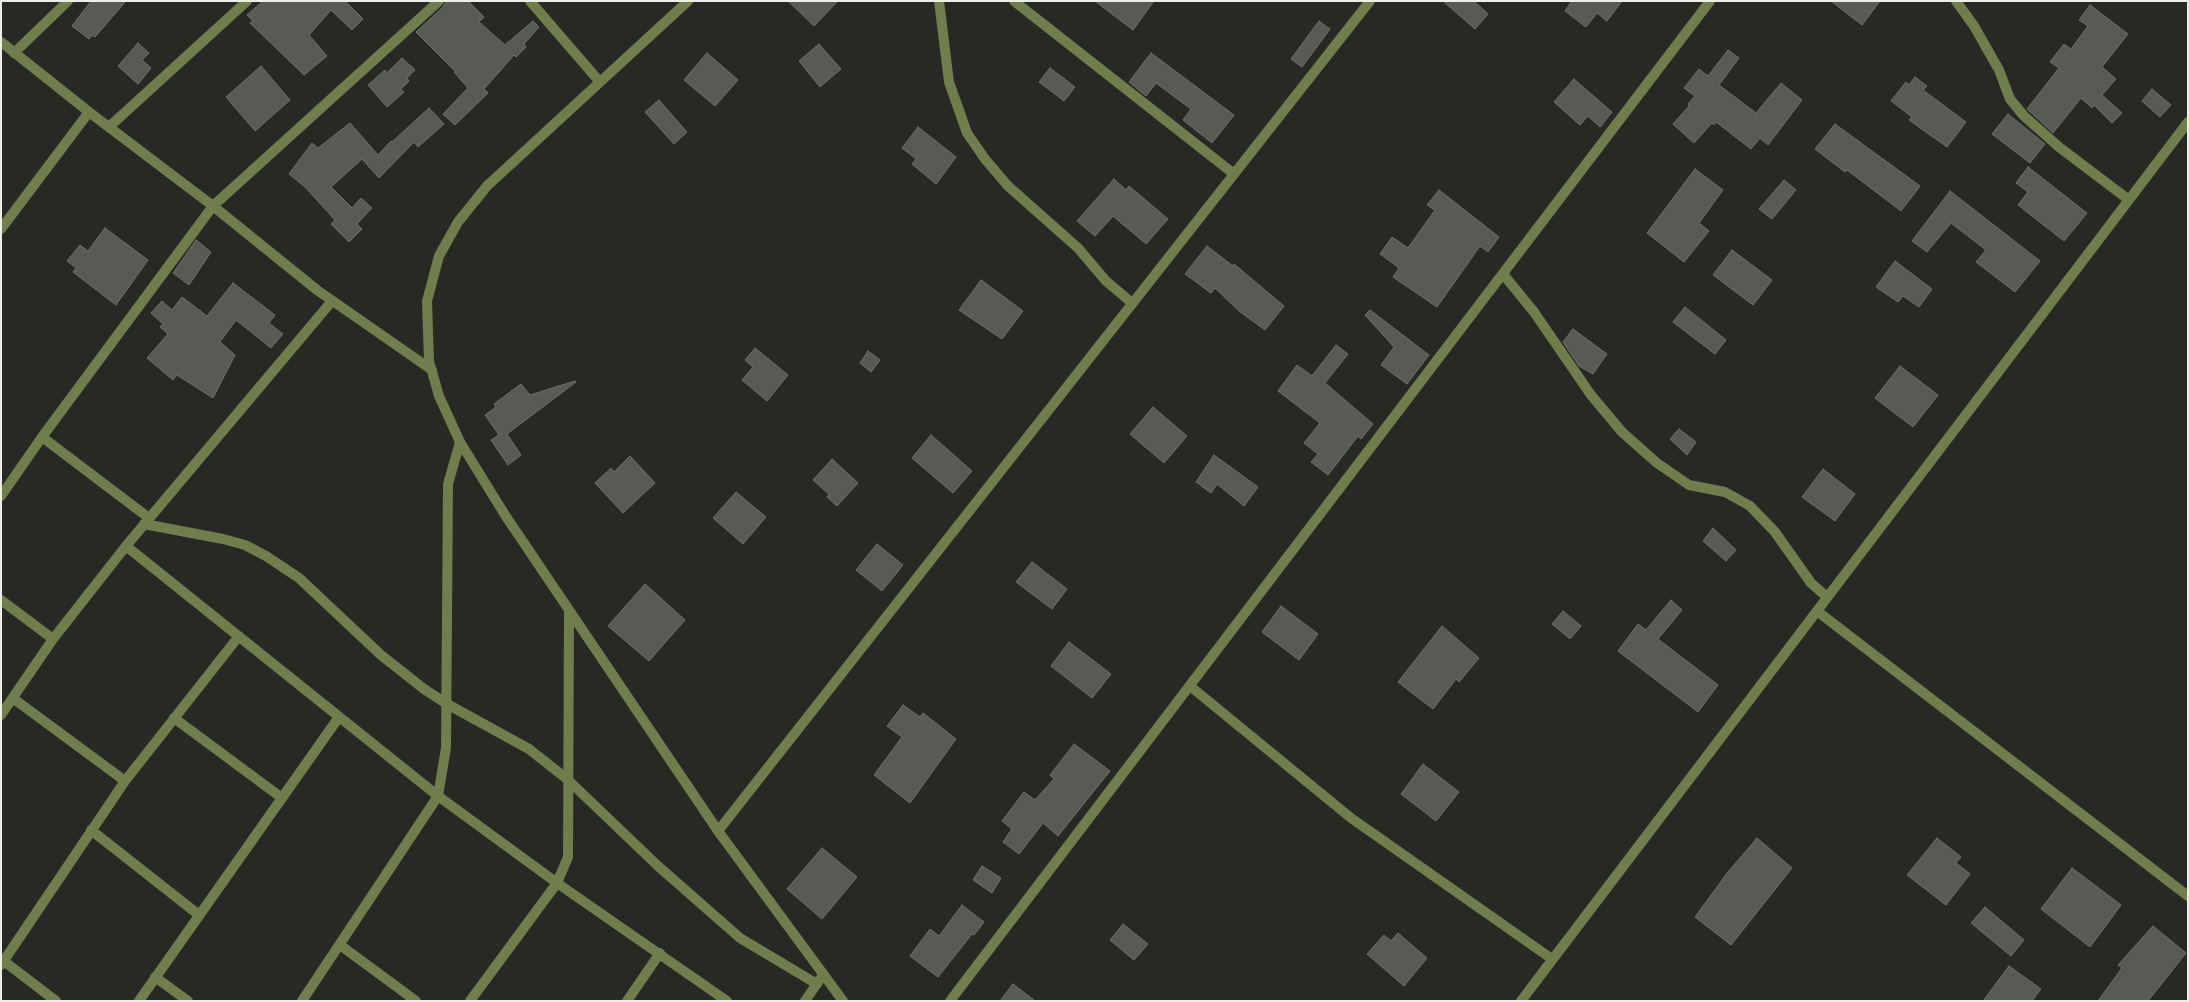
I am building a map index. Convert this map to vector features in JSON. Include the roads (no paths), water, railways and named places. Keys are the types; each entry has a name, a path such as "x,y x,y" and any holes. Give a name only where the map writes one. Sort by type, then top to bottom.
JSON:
{"street":[{"path":"14,53 68,1"},
{"path":"109,127 247,1"},
{"path":"1,496 42,437 213,206 439,1"},
{"path":"530,1 599,81"},
{"path":"688,1 487,186 458,222 439,256 427,301 427,329 432,370 439,396 460,442 505,515 820,980 843,1001"},
{"path":"939,1 949,82 967,133 985,159 1008,186 1078,248 1106,281 1132,303"},
{"path":"1014,1 1234,174"},
{"path":"718,831 1370,1"},
{"path":"950,1001 1710,1"},
{"path":"1956,1 1974,26 1999,70 2010,99 2024,116 2059,147 2129,200"},
{"path":"1,42 332,301 432,370"},
{"path":"1,230 89,112"},
{"path":"1521,1001 2188,122"},
{"path":"1503,274 1534,312 1591,395 1622,432 1657,462 1689,484 1725,492 1750,506 1775,532 1812,583 1827,597"},
{"path":"1,715 14,699 53,639 126,546 332,301"},
{"path":"42,437 147,521 245,545 266,556 299,578 381,655 447,704 529,750 567,779 658,866 740,938 820,980"},
{"path":"302,1001 438,796 446,748 446,528 448,484 460,442"},
{"path":"126,546 438,796 556,883 727,1001"},
{"path":"1,600 53,639"},
{"path":"470,1001 556,883 568,857 569,611"},
{"path":"1816,611 2188,896"},
{"path":"56,1001 2,962 125,781 239,636"},
{"path":"1190,686 1352,818 1552,959"},
{"path":"14,699 125,781"},
{"path":"139,1001 339,717"},
{"path":"174,718 282,798"},
{"path":"91,830 199,915"},
{"path":"340,946 416,1001"},
{"path":"627,1001 660,953"},
{"path":"156,977 188,1001"},
{"path":"805,1001 820,980"}]}
